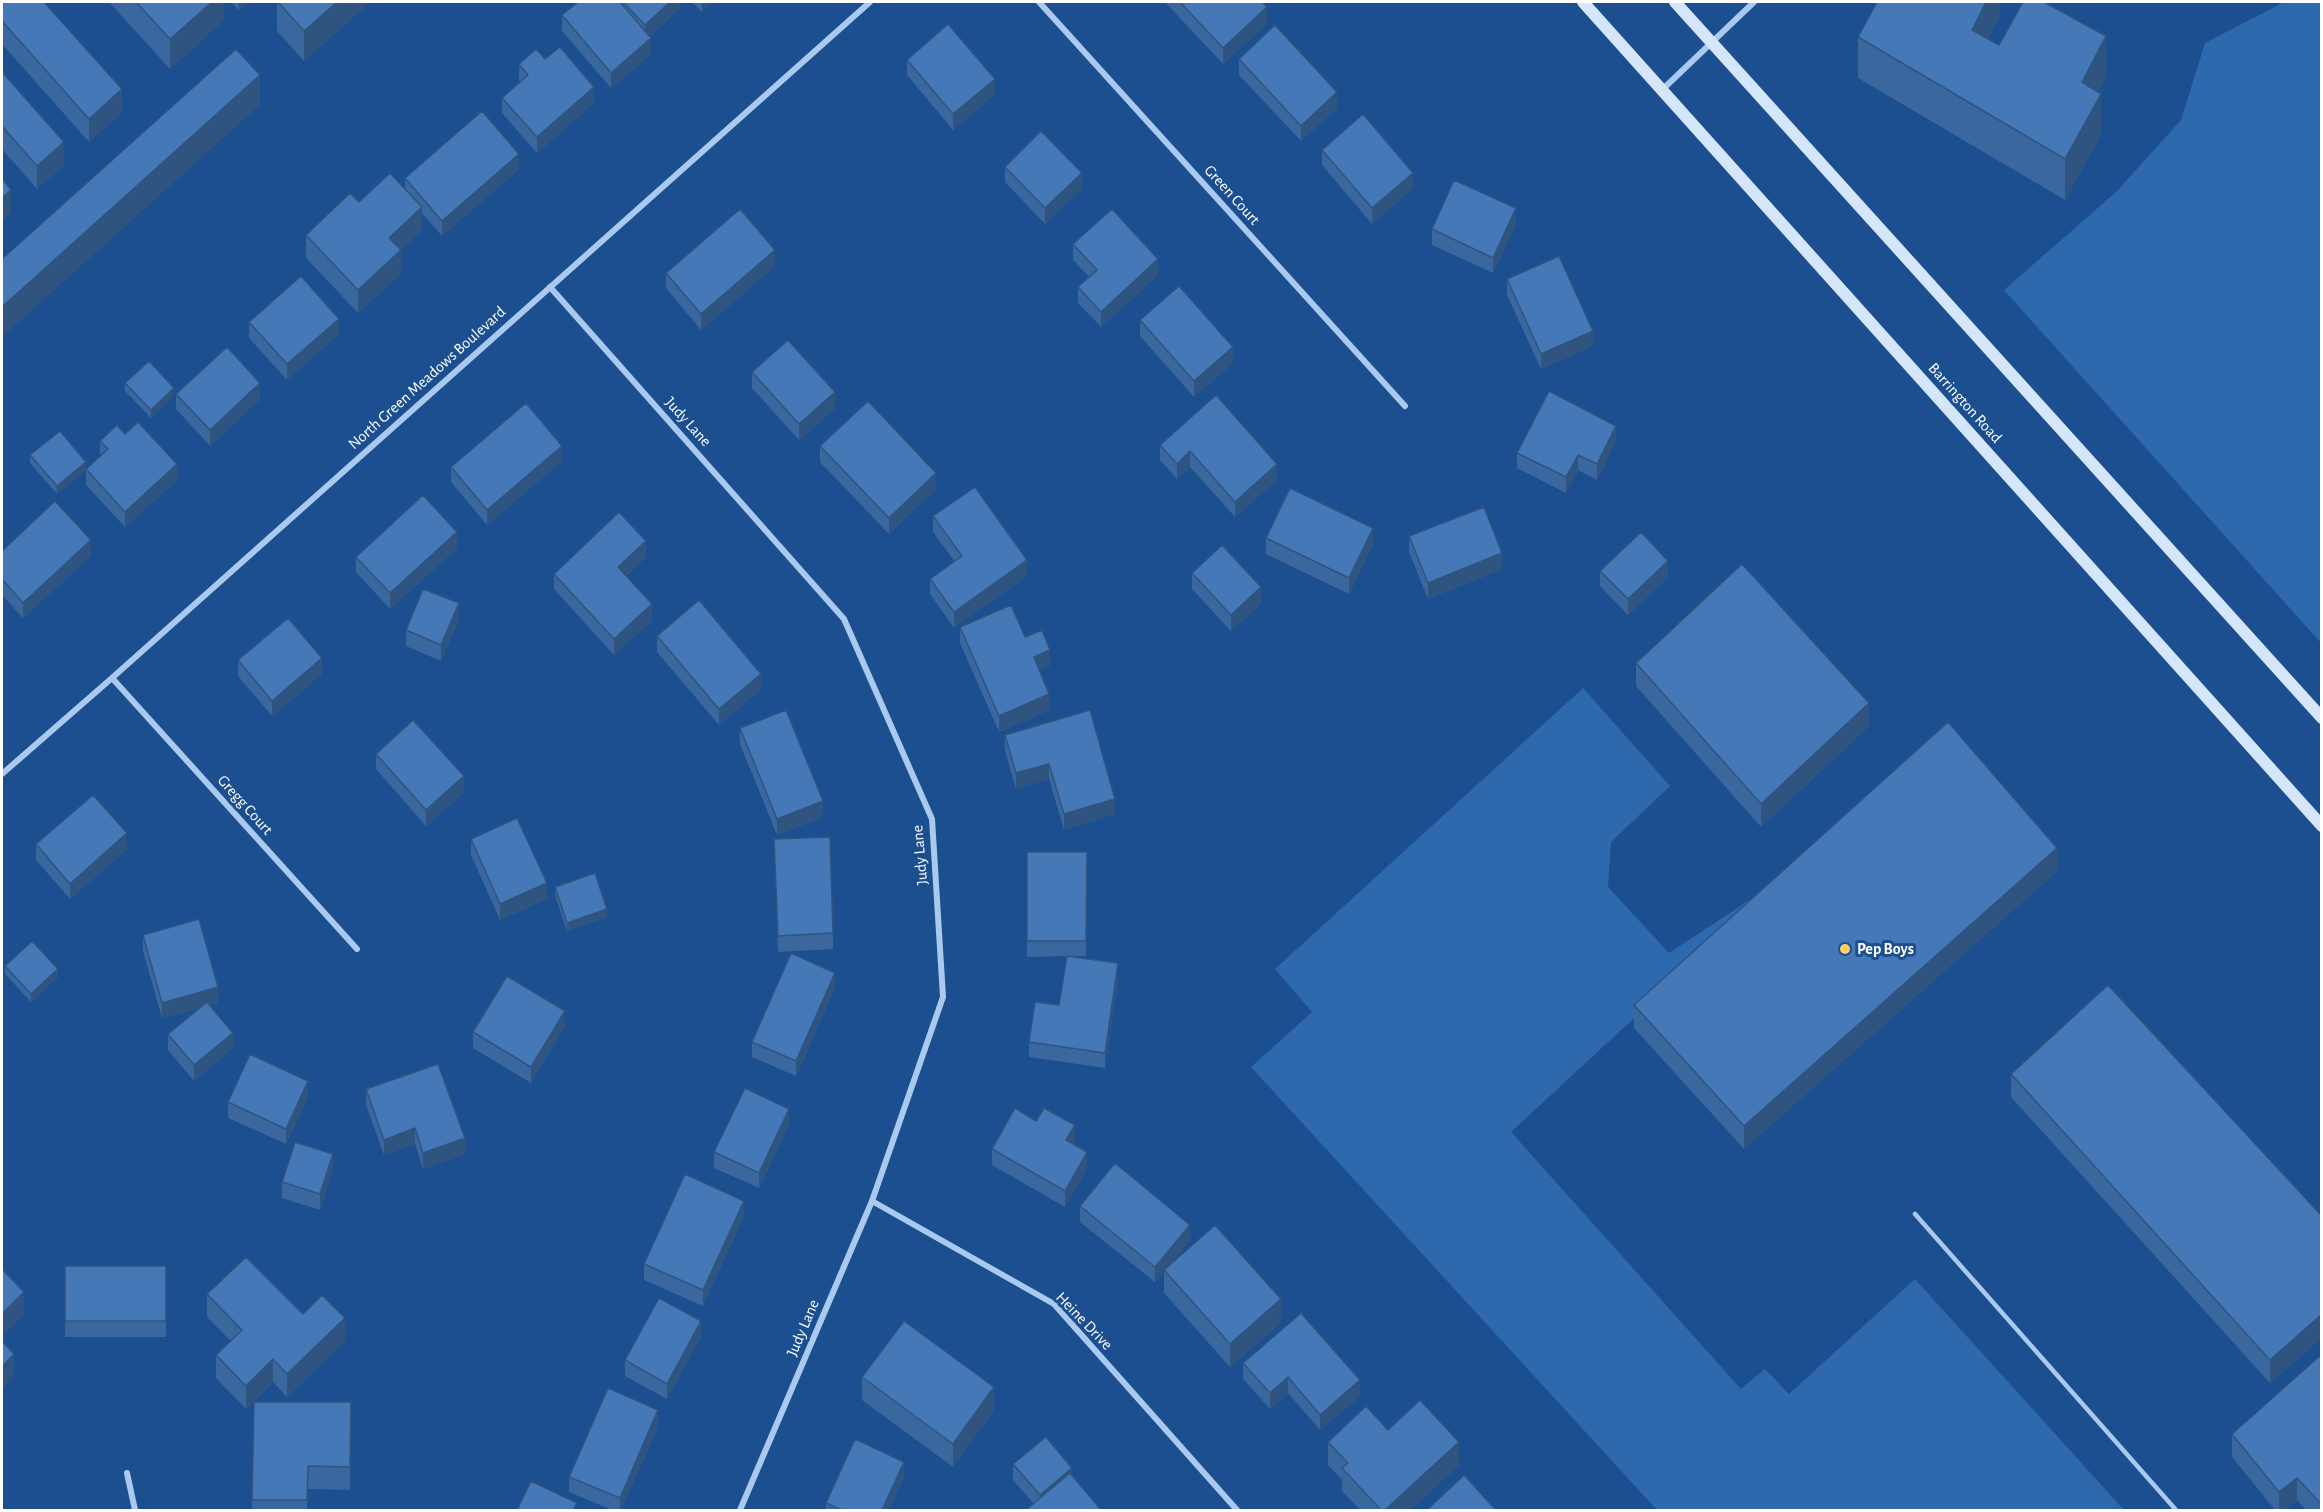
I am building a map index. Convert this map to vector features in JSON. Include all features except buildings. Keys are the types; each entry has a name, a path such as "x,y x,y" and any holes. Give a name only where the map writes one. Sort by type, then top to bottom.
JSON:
{"main road":[{"name":"Barrington Road","path":"1583,2 1664,89 2322,826"},
{"path":"1675,2 2322,718"}],"street":[{"name":"North Green Meadows Boulevard","path":"2,774 870,2"},
{"name":"Green Court","path":"1039,2 1405,406"},
{"path":"1664,89 1754,2"},
{"name":"Judy Lane","path":"550,287 844,619 932,819 943,997 872,1201 740,1510"},
{"name":"Gregg Court","path":"112,678 357,949"},
{"name":"Heine Drive","path":"872,1201 1053,1304 1237,1510"},
{"path":"127,1473 135,1510"}],"lane":[{"path":"1915,1214 2176,1510"}],"shaded area":[{"path":"2284,2 2321,2 2321,643 2004,290 2116,192 2181,120 2205,43"},
{"path":"1583,688 1670,786 1611,842 1608,887 1669,953 1792,872 1511,1132 1741,1389 1765,1369 1789,1394 1915,1279 2124,1510 1657,1510 1251,1067 1312,1012 1275,969"}],"place":[{"name":"Pep Boys","path":"1845,949"}]}
